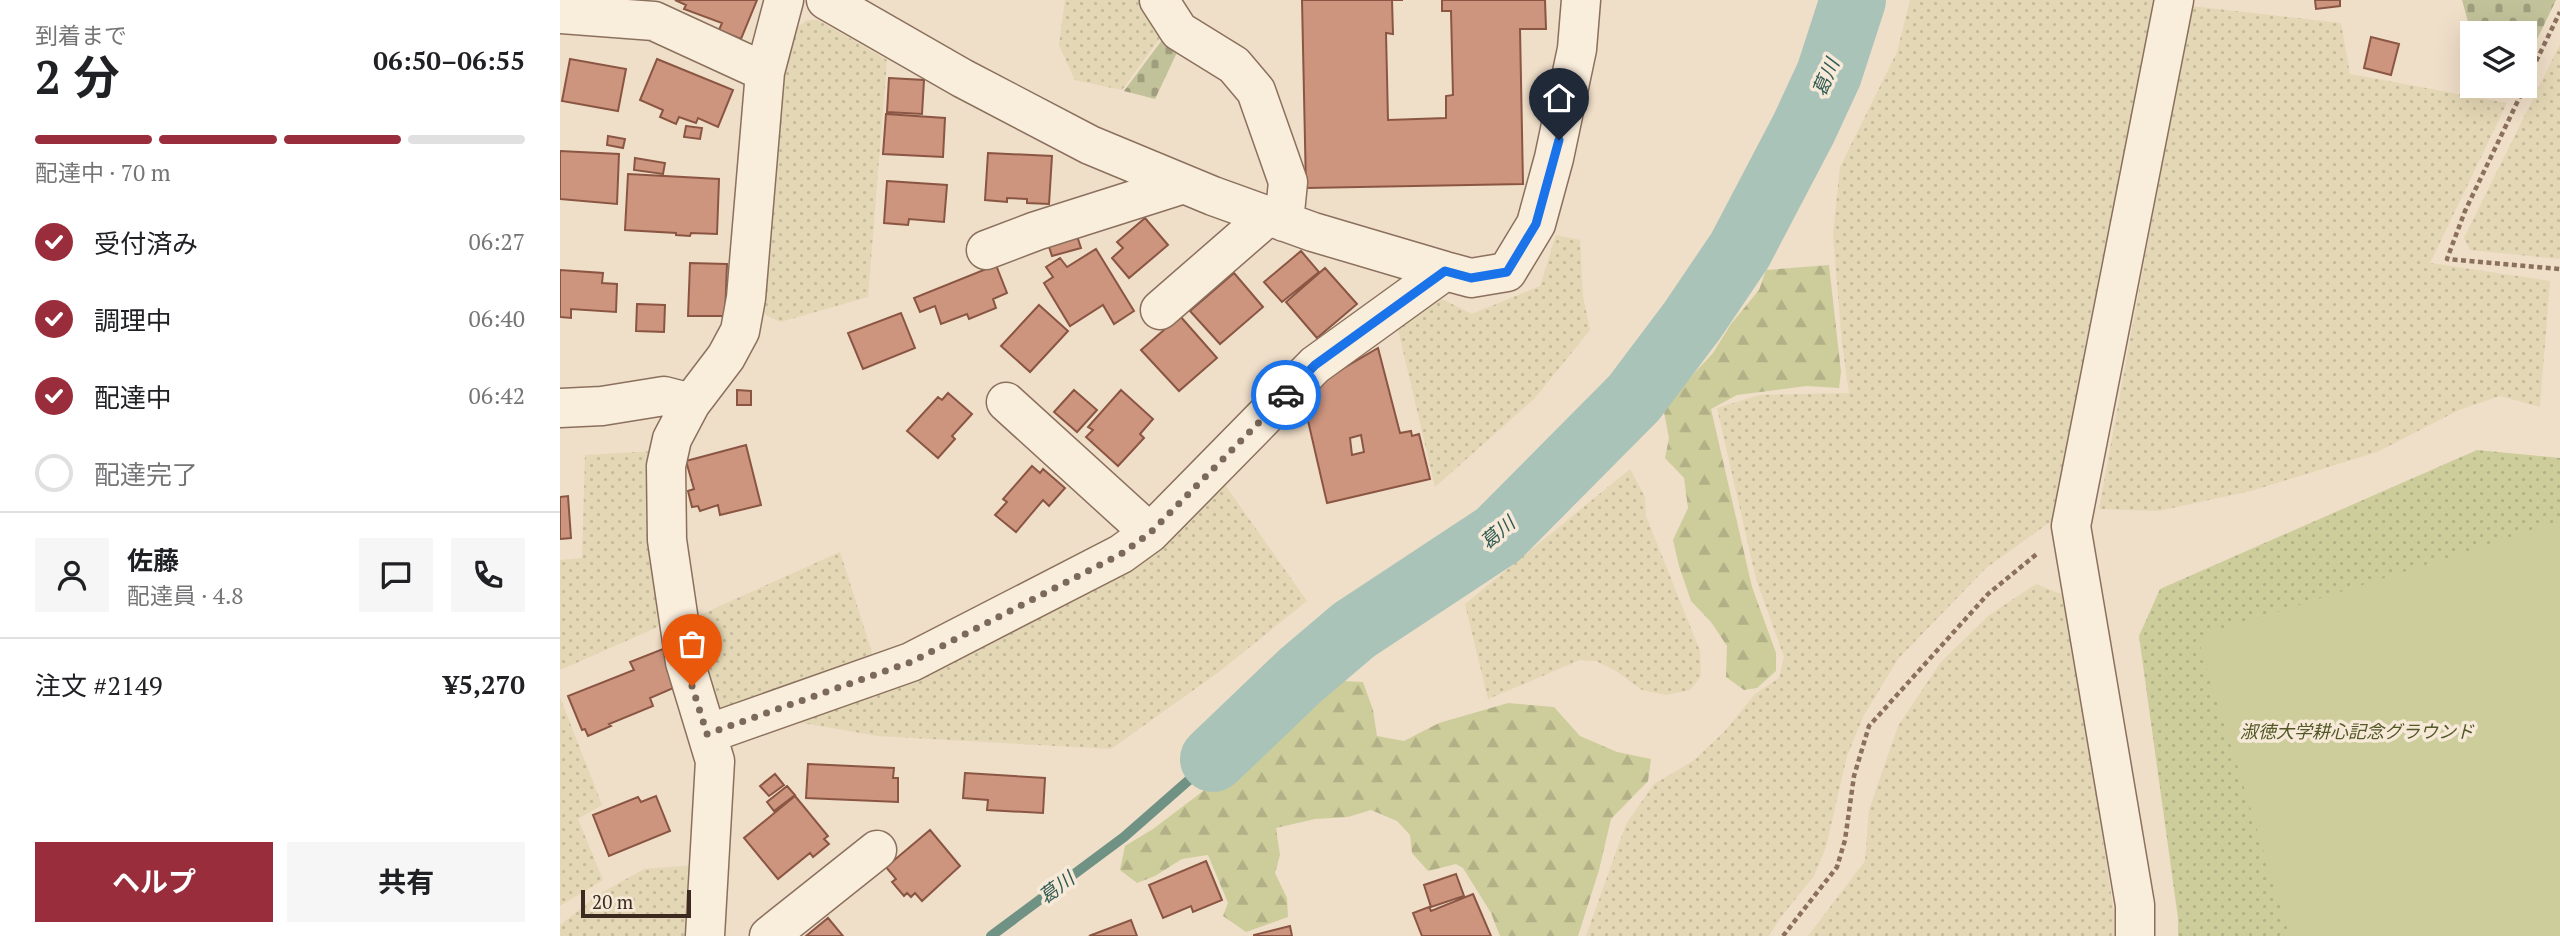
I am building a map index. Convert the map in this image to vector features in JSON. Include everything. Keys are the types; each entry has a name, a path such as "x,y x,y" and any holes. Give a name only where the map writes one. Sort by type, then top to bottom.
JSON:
{"street":[{"path":"705,936 715,761 685,662 666,527 666,466 672,439 691,403 726,357 740,331 746,298 765,72 784,0"},
{"path":"826,0 962,78 1090,145 1276,219 1471,278 1507,272 1536,224 1563,122 1577,49 1581,0"},
{"path":"1159,0 1179,31 1234,65 1256,91 1288,182 1276,219 1160,310"},
{"path":"2135,936 2135,905 2071,526 2174,0"},
{"path":"560,14 654,21 765,72"},
{"path":"986,250 1036,231 1184,184"},
{"path":"707,734 911,662 1121,554 1150,533 1315,365 1445,271"},
{"path":"560,408 602,406 664,397 691,403"},
{"path":"1006,402 1150,533"},
{"path":"769,936 877,850"}],"path":[{"path":"2537,60 2560,12"},
{"path":"2519,98 2465,211 2446,258 2560,270"},
{"path":"1783,936 1837,867 1845,840 1854,776 1869,726 1988,594 2071,526"}],"shaded area":[{"path":"1065,0 1149,0 1165,31 1122,90 1075,80 1059,45"},
{"path":"1910,0 2156,0 2053,520 1986,568 1898,659 1864,715 1847,756 1826,847 1814,876 1769,936 1586,936 1626,824 1654,784 1693,761 1724,732 1755,694 1779,678 1784,657 1756,579 1717,408 1760,395 1849,393 1833,234 1840,167 1897,52"},
{"path":"2191,6 2341,23 2350,74 2460,94 2460,98 2480,98 2507,103 2430,263 2550,281 2540,407 2500,396 2459,410 2377,452 2251,491 2158,511 2099,509"},
{"path":"807,20 818,20 887,60 868,297 780,322 762,313 775,99 795,29"},
{"path":"2560,44 2560,259 2470,250 2464,238 2533,98 2537,98 2537,90"},
{"path":"1556,235 1580,240 1583,296 1590,330 1535,398 1435,487 1397,325 1429,301 1444,300 1472,314 1540,286"},
{"path":"655,451 660,626 560,670 560,560 582,558 585,455"},
{"path":"1630,469 1645,497 1646,516 1700,651 1701,676 1690,690 1666,695 1642,690 1616,671 1596,661 1580,660 1488,699 1465,604"},
{"path":"1225,485 1307,601 1220,671 1111,749 878,736 791,721 1183,522"},
{"path":"840,552 875,662 732,713 717,710 691,619"},
{"path":"2036,584 2066,596 2114,913 2114,936 1808,936 1865,861 1869,810 1898,726 1941,662 1988,616"},
{"path":"560,697 602,805 578,819 603,880 560,906"},
{"path":"695,865 687,936 560,936 560,925 598,895 644,869"}],"green space":[{"path":"2462,0 2556,0 2537,39 2537,21 2468,21"},
{"path":"1168,32 1182,42 1155,99 1124,91"},
{"path":"1829,265 1841,372 1839,388 1806,386 1737,395 1711,409 1752,587 1776,653 1776,671 1757,688 1744,690 1726,677 1727,646 1711,622 1691,601 1679,566 1673,540 1688,508 1684,478 1665,458 1669,438 1663,407 1713,353 1731,324 1759,290 1766,270"},
{"name":"淑徳大学耕心記念グラウンド","path":"2477,450 2560,458 2560,936 2178,936 2178,918 2139,636 2160,589"},
{"name":"淑徳大学耕心記念グラウンド","path":"2560,522 2560,936 2290,936 2200,645 2205,635"},
{"path":"1343,681 1363,682 1373,710 1377,736 1404,741 1439,723 1508,703 1554,707 1580,736 1617,752 1651,759 1648,781 1611,819 1599,870 1578,936 1500,936 1491,913 1463,868 1456,864 1428,871 1412,853 1410,835 1397,821 1371,810 1348,817 1315,819 1276,828 1280,855 1275,873 1287,898 1288,917 1246,932 1223,916 1228,903 1208,855 1182,859 1155,876 1137,883 1120,870 1125,846 1153,829 1241,759 1274,742 1314,695"}],"building":[{"path":"675,0 757,0 741,39 719,30 722,23 684,9 686,5"},
{"path":"1302,0 1392,0 1393,34 1386,33 1388,120 1446,118 1446,96 1453,95 1451,11 1442,11 1442,0 1545,0 1546,29 1520,29 1523,184 1306,188"},
{"path":"2315,0 2340,0 2340,6 2316,9"},
{"path":"2371,37 2399,44 2391,75 2364,68"},
{"path":"570,59 626,69 618,111 562,101"},
{"path":"657,59 733,90 718,127 698,118 696,123 679,117 676,124 660,117 663,110 640,100"},
{"path":"889,78 924,80 922,114 887,112"},
{"path":"886,114 945,118 943,157 883,154"},
{"path":"686,126 702,128 700,139 684,137"},
{"path":"608,136 625,139 623,148 607,145"},
{"path":"560,151 619,154 617,204 560,199"},
{"path":"988,153 1052,156 1049,204 1027,203 1027,199 1007,198 1007,202 985,200"},
{"path":"635,158 665,163 663,174 634,170"},
{"path":"628,174 719,179 717,234 691,233 690,236 625,230"},
{"path":"887,181 947,185 944,222 909,219 908,225 884,223"},
{"path":"1145,218 1168,245 1129,278 1112,258 1123,248 1117,242"},
{"path":"1077,236 1081,248 1052,256 1048,244"},
{"path":"1096,249 1134,311 1114,324 1103,305 1070,326 1044,283 1053,277 1046,267 1060,258 1067,267"},
{"path":"1301,251 1319,272 1282,302 1264,282"},
{"path":"690,263 727,264 725,316 688,316"},
{"path":"996,265 1007,293 993,299 996,308 969,319 967,314 941,324 935,306 920,312 914,298"},
{"path":"1325,268 1357,304 1317,338 1286,302"},
{"path":"560,270 603,273 602,283 617,284 616,312 571,309 571,318 560,317"},
{"path":"1234,273 1263,307 1220,344 1190,311"},
{"path":"637,304 665,305 664,332 636,331"},
{"path":"1039,305 1068,331 1030,372 1001,346"},
{"path":"901,313 915,348 863,369 848,333"},
{"path":"1180,316 1217,358 1179,391 1141,350"},
{"path":"1378,348 1400,433 1411,431 1412,436 1419,434 1430,479 1327,503 1306,412 1315,410 1310,388","holes":["1361,435 1364,452 1352,455 1350,438"]},
{"path":"737,390 751,391 751,405 737,405"},
{"path":"1074,390 1097,410 1077,432 1054,412"},
{"path":"1121,390 1153,419 1140,434 1144,438 1118,466 1086,437 1093,430 1088,427"},
{"path":"948,393 972,414 952,436 955,439 938,458 907,431 938,397 942,400"},
{"path":"746,445 761,505 720,515 718,505 700,511 698,506 692,507 688,491 694,489 686,461"},
{"path":"1032,466 1040,473 1043,469 1065,488 1049,506 1043,500 1016,532 995,515 1007,502 1003,499"},
{"path":"568,496 571,538 560,539 560,497"},
{"path":"663,649 678,686 650,698 653,706 588,736 585,729 582,730 568,696 634,670 630,662"},
{"path":"808,764 894,768 893,778 898,778 898,802 806,798"},
{"path":"965,773 1045,778 1043,813 987,810 988,800 963,798"},
{"path":"775,774 784,785 769,796 760,786"},
{"path":"787,786 795,795 774,811 767,802"},
{"path":"656,796 670,831 609,856 593,815 638,797 641,802"},
{"path":"795,796 828,836 824,839 829,844 813,857 810,853 778,879 744,838"},
{"path":"930,830 960,866 922,901 915,893 911,897 907,893 904,896 892,882 896,879 886,867"},
{"path":"1206,861 1222,900 1193,912 1191,906 1163,918 1149,885"},
{"path":"1456,874 1464,896 1431,907 1424,885"},
{"path":"1473,894 1491,936 1422,936 1413,913 1429,907 1431,911"},
{"path":"828,918 843,936 806,936"},
{"path":"1131,920 1137,936 1089,936"},
{"path":"1290,926 1292,936 1254,936 1254,935"}],"waterway":[{"name":"葛川","path":"1213,759 1301,675 1354,630 1498,535 1634,398 1692,321 1740,250 1829,74 1853,0"},
{"name":"葛川","path":"991,936 1124,837 1213,759"}],"way so far":[{"path":"692,686 707,734 911,662 1121,554 1150,533 1286,395"}],"route":[{"path":"1286,395 1315,365 1445,271 1471,278 1507,272 1536,224 1559,140"}]}
